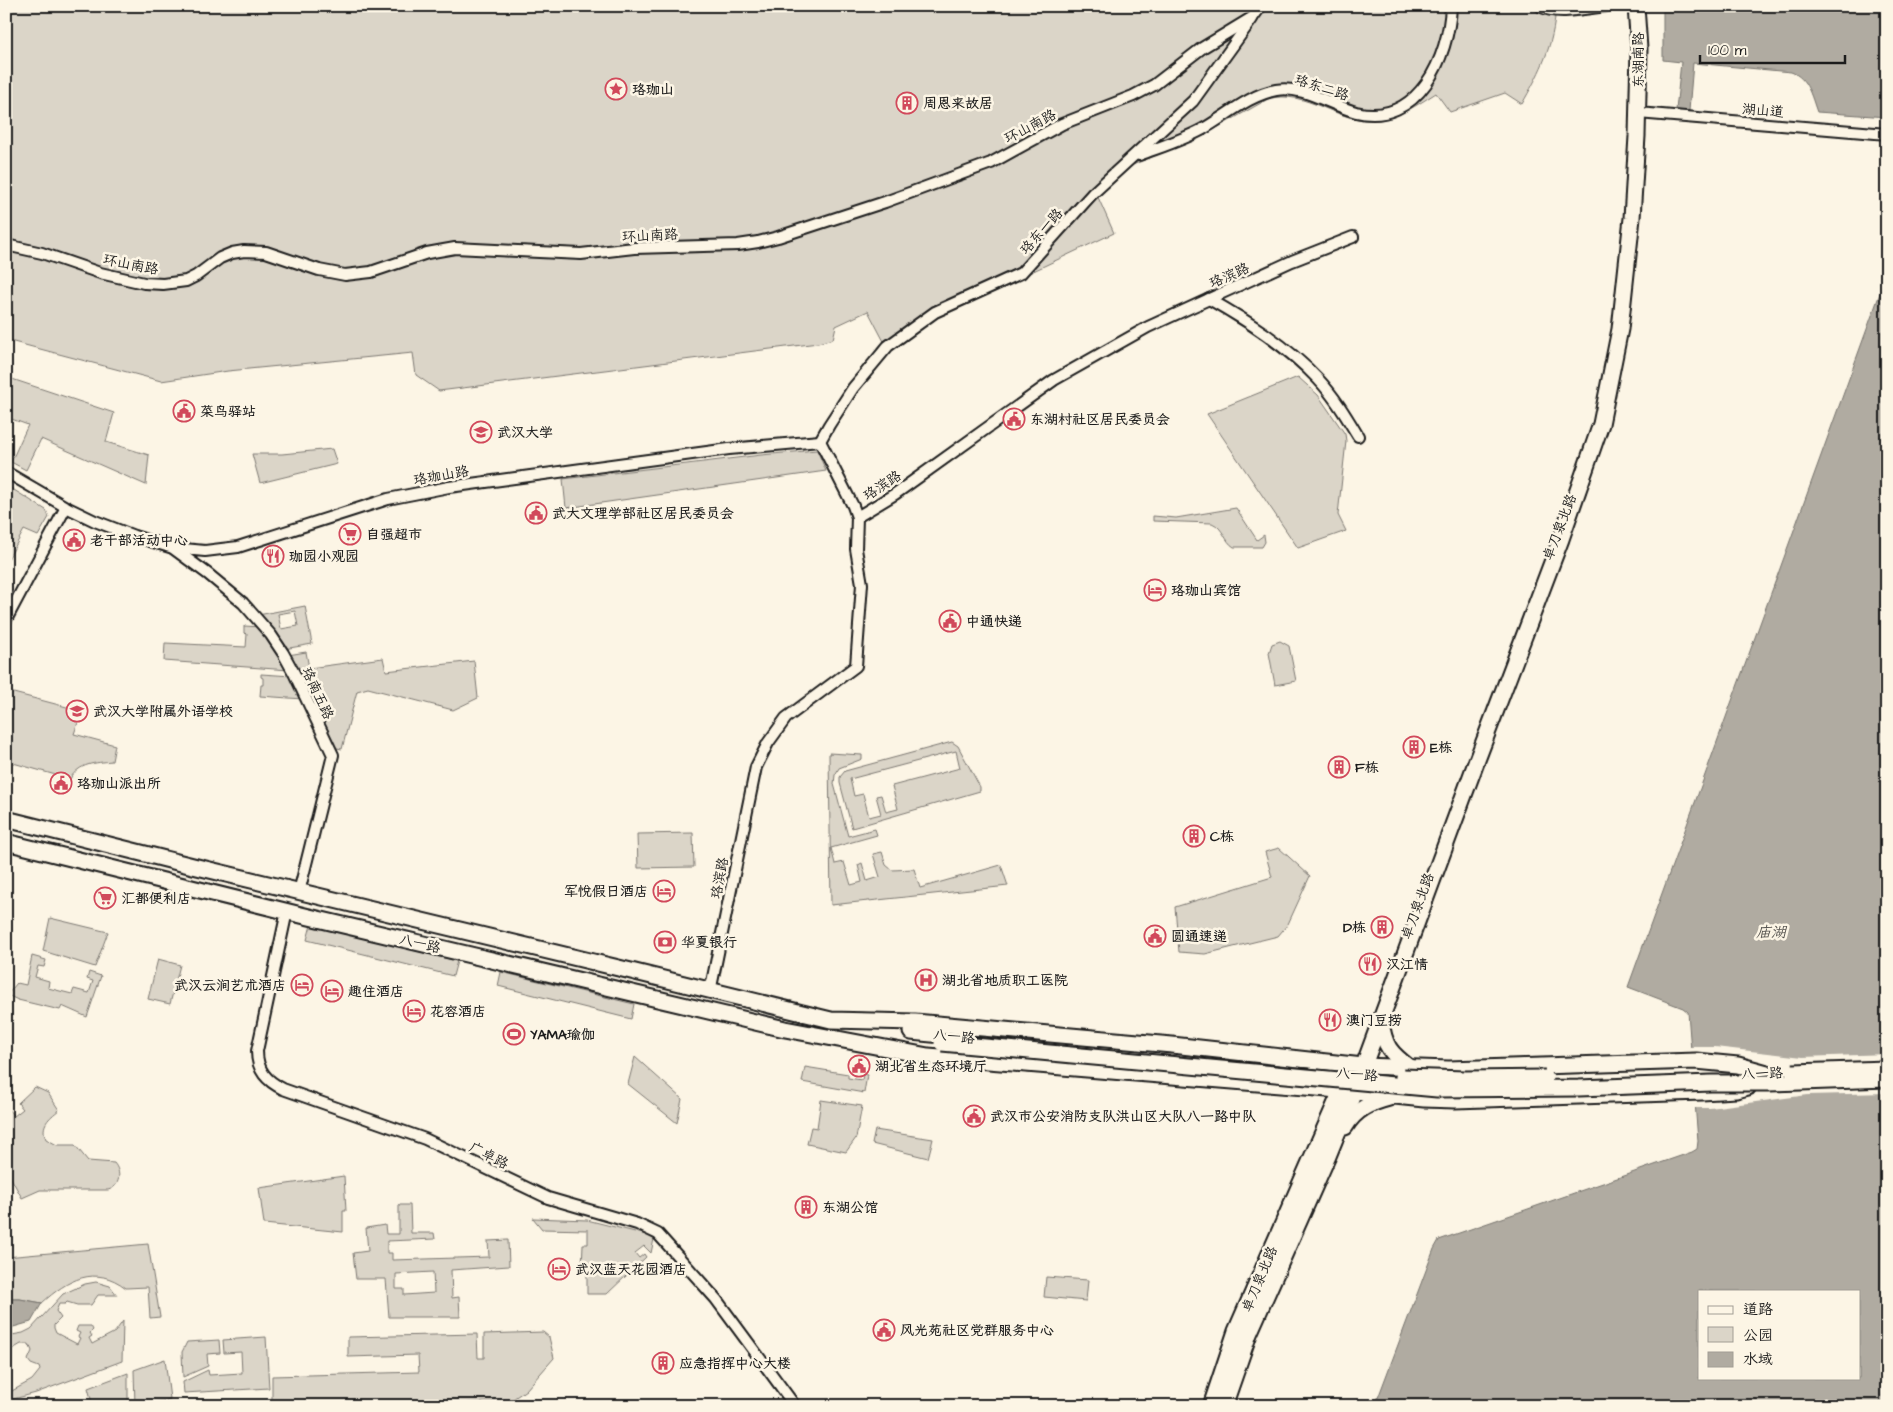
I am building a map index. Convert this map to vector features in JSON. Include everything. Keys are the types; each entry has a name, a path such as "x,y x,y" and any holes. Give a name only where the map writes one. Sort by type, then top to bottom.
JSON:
{"main road":[{"name":"东湖南路","path":"1636,6 1639,50 1638,113"},
{"name":"卓刀泉北路","path":"1358,1065 1381,1021 1476,760 1578,492 1601,424 1620,329 1627,277 1637,160 1638,113"},
{"name":"卓刀泉北路","path":"1224,1406 1249,1334 1328,1156 1348,1091 1606,399"},
{"name":"八一路","path":"6,819 299,892 631,971 710,992 831,1020 942,1039"},
{"name":"八一路","path":"6,842 287,911 785,1029 936,1057 1424,1099 1455,1100 1736,1090 1768,1078 1887,1069"},
{"name":"八一路","path":"831,1020 915,1022 1172,1045 1358,1065 1417,1069 1696,1061 1738,1065 1768,1078"},
{"path":"1381,1021 1386,1046 1395,1056 1417,1069"},
{"name":"八一路","path":"835,1039 942,1039 1387,1076 1465,1079 1887,1079"},
{"path":"1169,1077 1172,1045"},
{"name":"卓刀泉北路","path":"1211,1406 1236,1331 1348,1091"},
{"path":"1328,1156 1347,1123 1357,1111 1394,1096"}],"street":[{"name":"珞东二路","path":"1132,158 1195,133 1251,99 1277,90 1298,90 1362,113 1379,113 1399,107 1415,96 1430,79 1445,46 1451,6"},
{"path":"1540,6 1545,9 1559,11 1607,6"},
{"name":"珞东一路","path":"820,441 828,425 853,388 888,346 936,312 1020,273 1092,194 1194,102 1260,7"},
{"name":"环山南路","path":"6,245 42,253 100,273 144,283 162,284 186,281 220,258 244,251 266,252 320,270 345,275 371,272 428,253 455,248 582,254 634,248 738,245 758,242 892,200 991,163 1062,124 1133,96 1154,85 1202,48 1253,17"},
{"name":"湖山道","path":"1638,113 1887,134"},
{"name":"珞滨路","path":"710,992 758,760 786,718 856,666 862,584 856,549 857,517 895,494 1054,380 1148,327 1292,261 1353,237"},
{"path":"1209,299 1261,331 1305,367 1332,396 1358,436"},
{"path":"820,441 857,517"},
{"name":"珞珈山路","path":"6,472 66,507 95,521 173,548 205,551 238,547 379,502 449,486 728,449 820,441"},
{"path":"6,620 66,507"},
{"name":"珞南五路","path":"173,548 208,574 243,604 271,635 294,673 332,755 299,892"},
{"name":"广卓路","path":"287,911 258,1046 260,1070 268,1079 283,1089 443,1147 526,1189 548,1198 637,1224 658,1234 716,1299 795,1406"}],"green space":[{"path":"6,6 1534,6 1555,17 1551,40 1543,62 1522,104 1505,93 1450,112 1436,93 1408,110 1392,117 1362,120 1348,117 1296,98 1268,99 1206,134 1128,167 1097,195 1114,233 938,316 889,351 868,311 836,326 833,339 818,343 439,391 416,375 413,353 228,371 161,381 6,340"},
{"path":"6,377 114,413 106,442 149,455 146,485 41,439 26,470 11,462 28,425 6,417"},
{"path":"1298,377 1318,395 1345,434 1346,441 1338,515 1346,531 1298,548 1207,414"},
{"path":"332,449 337,464 260,483 252,454 282,454"},
{"path":"817,450 826,471 566,508 563,479"},
{"path":"6,485 46,510 49,517 38,536 24,530 6,563"},
{"path":"1236,508 1257,540 1264,535 1265,542 1262,547 1234,547 1219,528 1212,523 1153,521 1153,516 1176,518"},
{"path":"305,606 312,644 284,649 258,615","holes":["295,611 298,626 281,629 278,614"]},
{"path":"244,626 261,627 289,670 164,661 165,643 246,647 247,634 244,633"},
{"path":"1280,641 1289,646 1296,681 1275,685 1269,653 1272,644"},
{"path":"306,652 309,668 383,658 386,671 474,661 478,698 453,710 368,688 357,691 342,749 332,747 288,655"},
{"path":"261,674 292,676 303,699 260,696 261,685 263,685"},
{"path":"6,691 82,711 74,734 115,745 112,761 94,763 83,767 70,779 6,761"},
{"path":"952,742 958,746 980,787 980,791 852,828 840,783 840,777 845,771","holes":["956,751 960,768 892,786 898,809 886,812 881,795 876,796 881,814 869,817 863,794 854,796 850,779"]},
{"path":"829,753 862,755 862,759 839,768 835,775 834,784 848,836 875,829 877,835 831,848 835,864 844,862 851,885 862,882 858,865 862,863 867,881 880,877 873,854 882,852 886,865 892,870 914,869 920,888 1001,865 1008,886 831,905"},
{"path":"693,833 694,867 638,868 637,834"},
{"path":"1279,848 1310,876 1288,924 1278,936 1205,954 1179,952 1175,907 1272,877 1265,852"},
{"path":"50,918 108,932 95,967 43,951"},
{"path":"311,925 457,961 453,976 307,940"},
{"path":"32,956 46,960 44,967 38,966 35,977 49,981 48,988 72,994 74,989 89,993 93,981 87,979 89,972 101,976 87,1017 62,1006 60,1010 18,1000 7,995 17,983 26,985"},
{"path":"158,959 180,965 170,1004 148,999"},
{"path":"501,972 634,1004 631,1019 498,986"},
{"path":"635,1057 682,1099 677,1123 628,1084"},
{"path":"805,1067 848,1074 848,1078 862,1080 863,1074 867,1075 864,1093 802,1082"},
{"path":"35,1087 48,1093 59,1110 46,1122 44,1134 46,1139 57,1145 75,1145 88,1161 114,1163 119,1175 115,1186 108,1190 40,1190 22,1198 6,1169 6,1107 14,1116 23,1109 18,1103"},
{"path":"821,1100 862,1106 856,1138 846,1152 807,1144 811,1127 817,1128"},
{"path":"875,1130 933,1139 928,1158 872,1144"},
{"path":"344,1176 346,1211 343,1211 343,1232 264,1224 259,1188"},
{"path":"399,1205 410,1205 411,1233 434,1233 435,1239 387,1241 387,1253 392,1253 392,1260 489,1257 488,1241 508,1240 509,1266 451,1270 452,1298 459,1297 460,1317 389,1317 386,1279 356,1279 353,1253 368,1251 366,1228 385,1225 386,1234 399,1234","holes":["433,1272 434,1293 404,1295 404,1289 396,1289 396,1274"]},
{"path":"533,1218 587,1220 651,1236 654,1239 651,1253 644,1246 635,1253 639,1258 644,1254 646,1257 607,1294 587,1294 587,1268 582,1267 583,1244 588,1244 588,1230 542,1229"},
{"path":"148,1244 160,1317 150,1318 148,1287 126,1288 115,1281 103,1277 92,1276 71,1282 42,1303 20,1299 6,1299 6,1257"},
{"path":"1046,1277 1088,1280 1086,1301 1044,1297"},
{"path":"96,1282 110,1286 117,1295 98,1295 91,1305 77,1305 67,1302 59,1304 56,1311 61,1318 54,1325 54,1328 56,1333 77,1344 80,1338 78,1337 80,1333 76,1331 78,1326 91,1326 93,1330 90,1333 92,1336 89,1338 92,1344 115,1332 123,1321 122,1361 36,1393 6,1401 6,1374 9,1374 11,1379 8,1381 9,1385 7,1386 10,1392 32,1380 40,1370 39,1367 31,1364 28,1360 32,1351 29,1344 21,1344 6,1353 6,1344 10,1341 12,1335 31,1329 63,1294 85,1284"},
{"path":"543,1332 549,1337 554,1358 526,1390 510,1401 468,1403 468,1406 289,1406 272,1399 272,1376 419,1372 418,1355 348,1357 348,1337 477,1334 478,1358 484,1358 484,1334"},
{"path":"266,1337 269,1388 184,1393 183,1382 208,1370 209,1375 242,1373 241,1352 224,1353 223,1340"},
{"path":"219,1340 220,1353 207,1354 208,1366 183,1377 182,1352 187,1342"},
{"path":"165,1359 170,1399 143,1406 135,1406 134,1370"},
{"path":"128,1373 128,1406 93,1406 88,1388"}],"water":[{"path":"1663,6 1887,6 1887,117 1817,112 1805,83 1791,72 1693,63 1689,111 1676,110 1681,62 1663,60"},
{"name":"庙湖","path":"1887,274 1887,1406 1375,1406 1439,1240 1697,1149 1698,1141 1688,1012 1683,1008 1628,987"},
{"path":"6,1299 20,1299 42,1303 31,1322 10,1328 6,1325"}],"pier":[{"path":"1689,1047 1715,1047 1803,1057 1887,1054 1887,1093 1808,1095 1710,1108 1693,1108"}],"place":[{"name":"珞珈山","path":"616,89"},
{"name":"周恩来故居","path":"907,103"},
{"name":"菜鸟驿站","path":"184,411"},
{"name":"东湖村社区居民委员会","path":"1014,419"},
{"name":"武汉大学","path":"481,432"},
{"name":"武大文理学部社区居民委员会","path":"536,513"},
{"name":"自强超市","path":"350,534"},
{"name":"老干部活动中心","path":"74,540"},
{"name":"珈园小观园","path":"273,556"},
{"name":"珞珈山宾馆","path":"1155,590"},
{"name":"中通快递","path":"950,621"},
{"name":"武汉大学附属外语学校","path":"77,711"},
{"name":"E栋","path":"1414,747"},
{"name":"F栋","path":"1339,767"},
{"name":"珞珈山派出所","path":"61,783"},
{"name":"C栋","path":"1194,836"},
{"name":"军悦假日酒店","path":"664,891"},
{"name":"汇都便利店","path":"105,898"},
{"name":"D栋","path":"1382,927"},
{"name":"圆通速递","path":"1155,936"},
{"name":"华夏银行","path":"665,942"},
{"name":"汉江情","path":"1370,964"},
{"name":"湖北省地质职工医院","path":"926,980"},
{"name":"武汉云涧艺术酒店","path":"302,985"},
{"name":"趣住酒店","path":"332,991"},
{"name":"花容酒店","path":"414,1011"},
{"name":"澳门豆捞","path":"1330,1020"},
{"name":"YAMA瑜伽","path":"514,1034"},
{"name":"湖北省生态环境厅","path":"859,1066"},
{"name":"武汉市公安消防支队洪山区大队八一路中队","path":"974,1116"},
{"name":"东湖公馆","path":"806,1207"},
{"name":"武汉蓝天花园酒店","path":"559,1269"},
{"name":"风光苑社区党群服务中心","path":"884,1330"},
{"name":"应急指挥中心大楼","path":"663,1363"}]}
